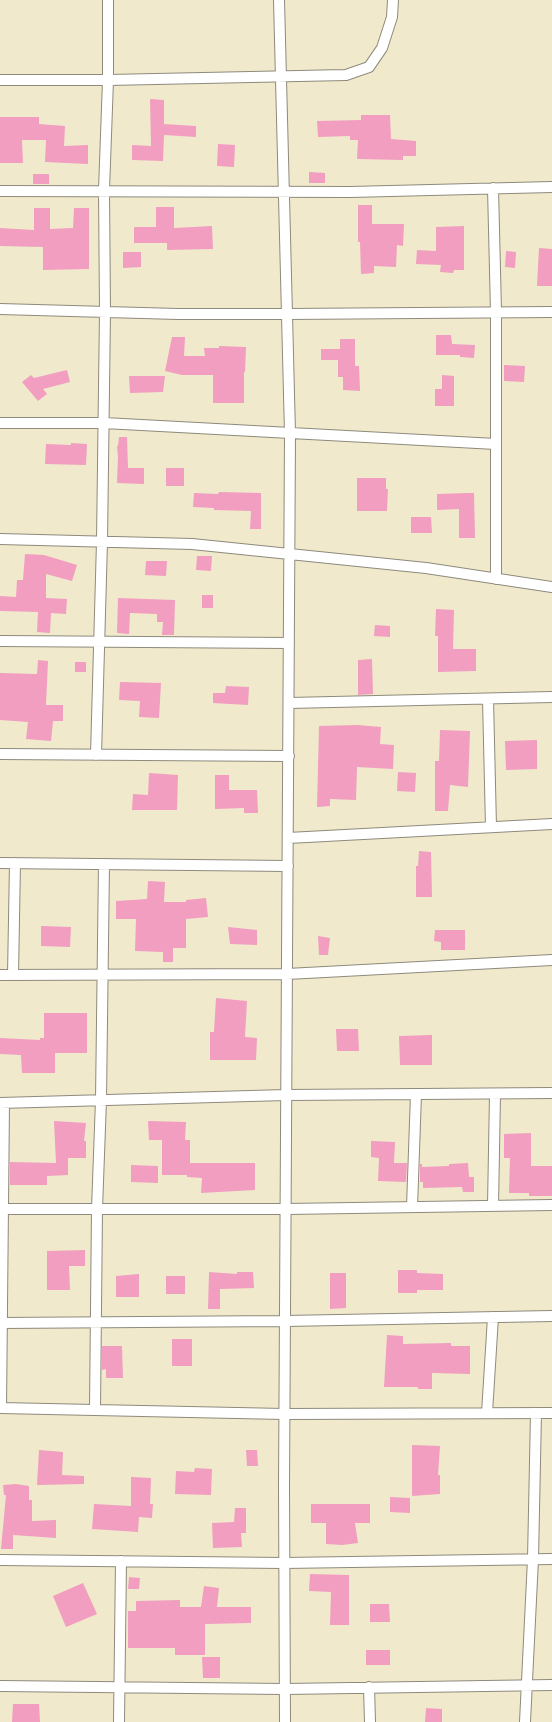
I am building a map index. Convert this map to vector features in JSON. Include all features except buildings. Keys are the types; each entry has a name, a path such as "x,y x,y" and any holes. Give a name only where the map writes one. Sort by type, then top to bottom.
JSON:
{"street":[{"path":"96,755 104,423 104,190 108,80 108,0"},
{"path":"279,0 290,433 284,1414 285,1722"},
{"path":"0,80 108,80 346,75 369,68 382,48 392,17 392,0"},
{"path":"0,191 350,192 552,187"},
{"path":"493,188 496,312 496,579"},
{"path":"0,309 287,314 552,312"},
{"path":"0,423 104,423 496,444"},
{"path":"0,540 192,544 417,567 552,587"},
{"path":"0,641 289,644"},
{"path":"289,703 552,697"},
{"path":"488,699 491,827"},
{"path":"0,754 288,756"},
{"path":"288,838 552,824"},
{"path":"0,863 288,866"},
{"path":"13,975 15,864"},
{"path":"95,1410 104,864"},
{"path":"0,975 287,974 552,960"},
{"path":"552,1093 286,1095 2,1103 0,1323 1,1408 284,1414 552,1413"},
{"path":"412,1207 416,1094"},
{"path":"493,1206 495,1094"},
{"path":"1,1209 286,1209 552,1205"},
{"path":"0,1323 285,1322 552,1316"},
{"path":"487,1413 493,1317"},
{"path":"525,1722 533,1559 536,1413"},
{"path":"0,1560 284,1562 552,1559"},
{"path":"119,1722 121,1561"},
{"path":"0,1686 285,1689 552,1685"},
{"path":"369,1687 370,1722"}]}
